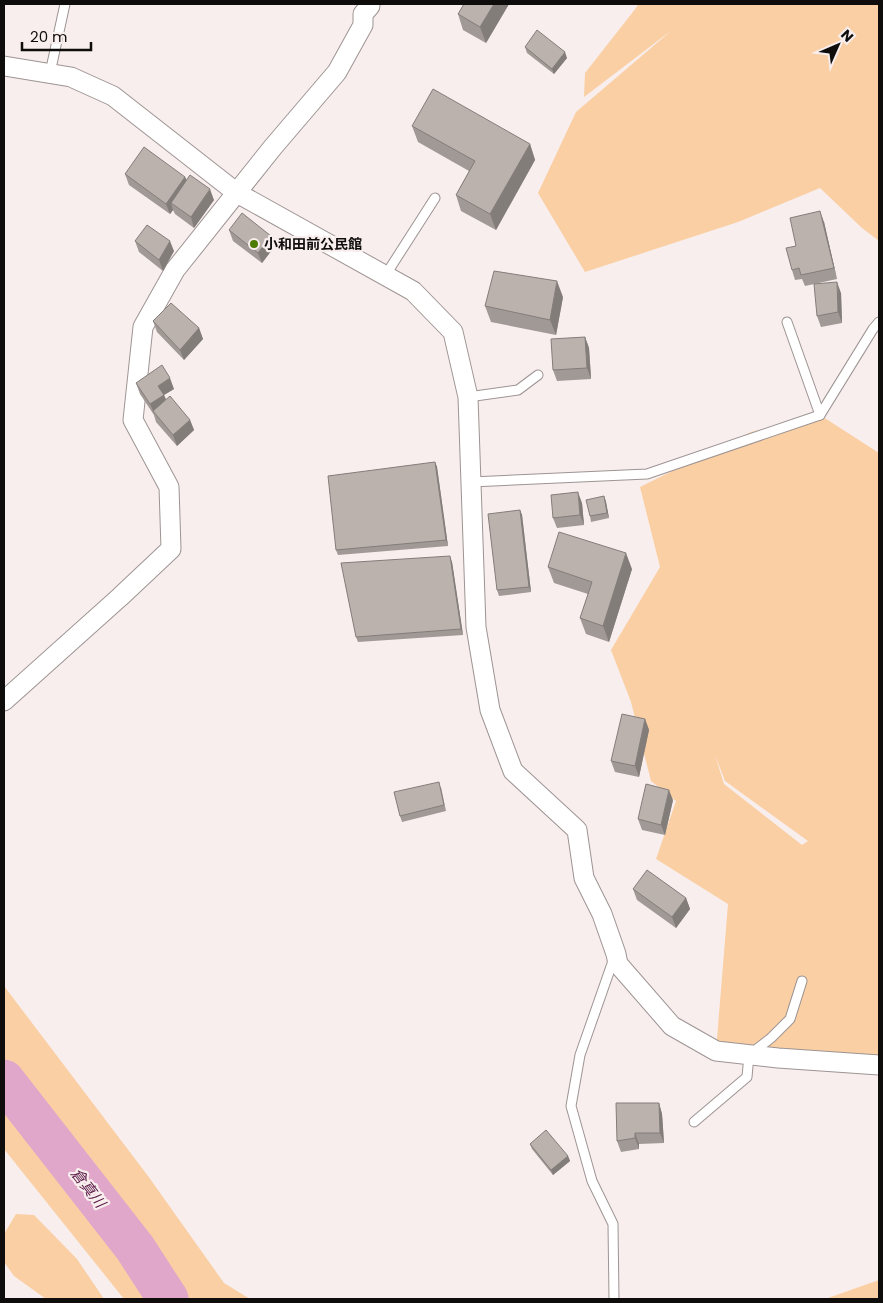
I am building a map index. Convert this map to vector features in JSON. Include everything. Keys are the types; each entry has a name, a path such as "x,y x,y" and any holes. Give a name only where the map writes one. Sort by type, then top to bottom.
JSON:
{"street":[{"path":"4,701 120,598 171,549 169,487 133,420 143,327 175,270 337,72 363,25 363,14 370,6 368,4"},
{"path":"4,66 71,77 113,96 237,193 413,291 453,332 468,398 476,627 490,710 513,771 577,830 584,878 602,914 618,964 672,1026 716,1051 879,1065"}],"lane":[{"path":"50,73 65,4"},
{"path":"385,276 435,198"},
{"path":"787,322 820,415"},
{"path":"471,482 647,474 820,415 879,322"},
{"path":"468,398 518,390 538,375"},
{"path":"614,1299 612,1224 592,1182 571,1106 580,1055 616,954"},
{"path":"694,1122 747,1077 749,1055 771,1038 790,1019 802,981"}],"shaded area":[{"path":"638,4 879,4 879,241 862,228 820,188 738,222 585,272 538,193 576,112 672,30 584,97 585,73"},
{"path":"820,415 879,453 879,1062 716,1051 728,904 656,859 676,801 651,781 631,702 611,650 660,567 640,487 751,432","holes":["715,755 725,781 808,841 802,845 724,784"]},
{"path":"4,986 148,1176 224,1283 250,1299 124,1299 4,1149"},
{"path":"16,1214 34,1215 77,1259 104,1299 46,1299 14,1276 4,1262 4,1234"},
{"path":"879,1280 879,1299 825,1299"}],"building":[{"path":"464,4 494,4 480,27 458,14"},
{"path":"537,30 565,52 552,69 525,47"},
{"path":"433,89 530,144 490,214 456,195 475,161 412,126"},
{"path":"144,147 185,177 166,204 125,174"},
{"path":"190,175 210,189 191,217 171,203"},
{"path":"820,211 834,268 801,275 799,268 792,270 786,248 796,246 790,218"},
{"path":"242,213 271,236 258,253 229,230"},
{"path":"147,225 170,241 159,260 135,241"},
{"path":"494,271 557,281 550,320 485,306"},
{"path":"837,282 838,312 817,316 814,284"},
{"path":"171,303 199,328 180,350 153,321"},
{"path":"585,337 587,368 553,370 551,339"},
{"path":"162,365 170,378 158,386 164,395 150,404 136,383"},
{"path":"170,396 190,420 173,435 153,411"},
{"path":"435,462 446,540 336,550 328,476"},
{"path":"578,492 580,515 553,518 551,495"},
{"path":"604,496 607,513 590,516 586,500"},
{"path":"520,510 529,587 497,590 488,514"},
{"path":"559,532 626,553 603,626 580,618 592,582 548,567"},
{"path":"450,556 461,629 356,637 341,563"},
{"path":"622,714 645,719 635,766 611,761"},
{"path":"439,782 444,805 400,816 394,792"},
{"path":"646,784 669,790 661,825 638,819"},
{"path":"647,870 686,898 672,917 633,889"},
{"path":"616,1103 659,1103 660,1133 635,1133 635,1138 617,1141"},
{"path":"546,1130 568,1156 551,1170 530,1144"}],"waterway":[{"name":"倉真川","path":"4,1080 135,1248 168,1299"}],"place":[{"name":"小和田前公民館","path":"254,244"}]}
